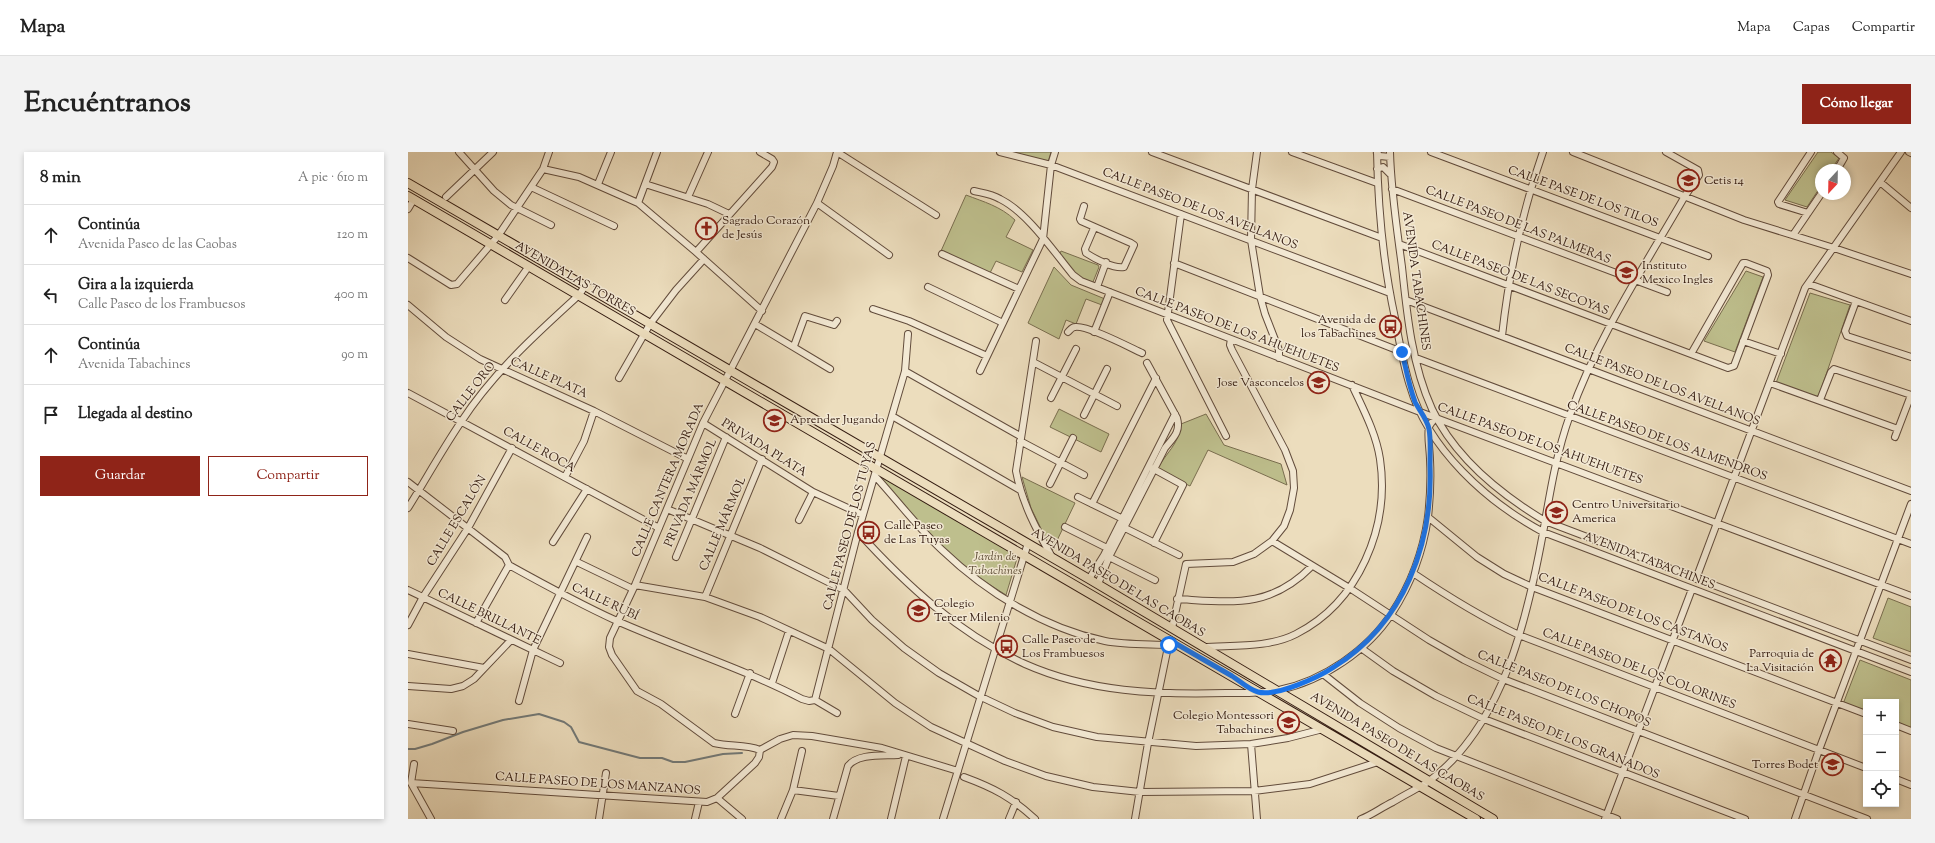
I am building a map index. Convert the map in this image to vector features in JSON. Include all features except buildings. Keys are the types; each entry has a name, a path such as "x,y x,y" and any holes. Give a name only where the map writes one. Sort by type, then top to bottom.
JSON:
{"main road":[{"name":"AVENIDA LAS TORRES","path":"408,183 443,200 498,236 729,370"},
{"name":"AVENIDA LAS TORRES","path":"411,198 724,380"},
{"name":"AVENIDA PASEO DE LAS CAOBAS","path":"729,370 1052,557 1090,576 1137,607 1203,647 1279,690 1493,819"},
{"name":"AVENIDA PASEO DE LAS CAOBAS","path":"724,380 876,472 1024,556 1131,618 1169,642 1323,729 1476,819"},
{"path":"1131,618 1137,607"}],"street":[{"path":"459,152 476,169 494,191 516,209 552,225"},
{"path":"443,200 494,152"},
{"path":"408,258 451,285 454,285 498,236 543,169 549,152"},
{"path":"598,184 611,152"},
{"path":"638,203 657,152"},
{"path":"688,197 708,152"},
{"path":"696,252 767,173 773,164 772,159 760,152"},
{"path":"837,152 936,215"},
{"name":"CALLE CANTERA MORADA","path":"760,750 748,746 722,745 714,743 706,739 661,704 637,691 612,655 609,647 610,638 634,587 703,423 729,370 762,311 817,203 833,166 837,152"},
{"name":"CALLE PASEO DE LOS AVELLANOS","path":"1000,152 1051,165 1390,293"},
{"path":"980,371 1043,239 1051,165 1055,152"},
{"path":"1152,152 1382,238"},
{"path":"1257,152 1252,190 1251,240 1260,296 1265,314 1279,350 1279,358"},
{"path":"1292,152 1377,183"},
{"path":"1377,152 1380,156 1390,154"},
{"name":"AVENIDA TABACHINES","path":"1377,152 1377,183 1382,238 1390,293 1410,386 1420,412 1429,428 1449,455 1482,491 1510,514 1543,532 1911,672"},
{"name":"CALLE PASE DE LOS TILOS","path":"1431,152 1708,256"},
{"path":"1502,336 1508,286 1517,236 1529,190 1542,152"},
{"path":"1573,152 1744,220 1911,274"},
{"path":"1361,819 1429,781 1455,756 1484,719 1503,679 1519,634 1532,587 1556,461 1569,416 1587,368 1700,172 1666,152"},
{"path":"1808,213 1778,202 1811,152"},
{"path":"1837,152 1844,158 1840,164"},
{"path":"1696,579 1803,294 1901,152"},
{"name":"AVENIDA TABACHINES","path":"1390,154 1392,189 1409,328 1416,358 1427,398 1436,417 1452,442 1476,469 1512,500 1545,521 1911,660"},
{"path":"1377,169 1383,167 1391,175"},
{"path":"543,169 575,175 638,203 762,311"},
{"path":"1880,182 1911,208"},
{"path":"645,184 688,197 729,214"},
{"path":"531,186 614,226"},
{"name":"CALLE PASEO DE LAS PALMERAS","path":"1392,189 1667,292"},
{"name":"CALLE PASEO DE LOS AHUEHUETES","path":"974,191 1001,199 1013,207 1077,278 1097,287 1420,412 1556,461 1911,596"},
{"path":"408,209 411,198"},
{"path":"1793,235 1817,200"},
{"path":"817,203 889,255"},
{"path":"1084,206 1080,220 1094,228 1131,242 1134,245 1124,267 1106,262 1088,254 1085,251 1094,228"},
{"path":"1181,214 1167,320 1226,436"},
{"name":"CALLE PASEO DE LAS SECOYAS","path":"1399,244 1611,325 1731,368 1743,341"},
{"path":"942,254 1019,289"},
{"path":"619,378 650,324 676,290 704,259"},
{"path":"1097,287 1106,262"},
{"path":"1174,263 1402,352"},
{"path":"1691,354 1741,266 1746,263 1766,270 1768,275 1743,341 1781,354"},
{"path":"505,300 529,266"},
{"path":"1809,284 1911,321"},
{"name":"CALLE ORO","path":"408,508 461,421 502,369 523,346 579,295 585,286"},
{"path":"928,287 1003,323"},
{"path":"1094,332 1110,292"},
{"name":"CALLE PASEO DE LOS AVELLANOS","path":"1406,300 1911,491"},
{"path":"1856,301 1845,331 1847,336 1911,357"},
{"name":"CALLE PLATA","path":"408,305 446,337 480,359 594,411 688,459"},
{"path":"873,309 909,322 987,356"},
{"path":"794,346 805,316 834,325 837,321"},
{"path":"755,324 830,368"},
{"path":"1068,332 1076,326 1094,332 1142,353"},
{"path":"1397,329 1409,328"},
{"name":"CALLE PASEO DE LOS TUYAS","path":"815,700 858,532 905,370 908,334"},
{"path":"1172,628 1177,599 1186,564 1233,562 1254,554 1272,541 1284,526 1290,510 1294,488 1292,470 1285,450 1232,350 1231,339"},
{"path":"1036,340 1016,472 1020,490 1033,525 1052,557"},
{"path":"1051,398 1076,349"},
{"name":"CALLE PASEO DE LOS ALMENDROS","path":"1416,358 1911,544"},
{"path":"1033,362 1117,406"},
{"path":"1147,363 1178,422 1177,432 1151,468"},
{"path":"1084,415 1107,369"},
{"path":"1820,400 1831,372 1834,369 1911,395 1895,436"},
{"path":"905,370 1084,475"},
{"path":"1092,504 1156,378"},
{"path":"1770,383 1898,429"},
{"path":"1203,647 1266,643 1296,634 1322,617 1351,589 1366,561 1377,528 1382,495 1380,458 1373,433 1352,386"},
{"name":"CALLE ROCA","path":"408,393 659,528"},
{"path":"565,477 584,441 594,411"},
{"path":"1090,576 1110,550 1151,468 1175,414"},
{"path":"892,416 1020,490"},
{"path":"858,532 908,584 936,608 995,648 1025,664 1057,676 1090,685 1124,690 1158,692 1258,692 1279,690 1300,684 1322,674 1361,648 1391,615 1413,573 1422,545 1428,517 1430,477 1429,428 1436,417"},
{"name":"PRIVADA PLATA","path":"703,423 813,492 864,515"},
{"name":"PRIVADA MÁRMOL","path":"676,557 726,437"},
{"path":"1050,484 1073,438"},
{"name":"CALLE ESCALÓN","path":"408,625 423,598 468,528 512,448"},
{"name":"CALLE MÁRMOL","path":"705,597 762,459"},
{"path":"1151,468 1183,485 1154,543"},
{"path":"876,472 941,550 974,579 1009,602 1057,626 1106,641 1169,642 1148,743 1135,819"},
{"name":"CALLE RUBÍ","path":"408,482 505,557 509,565 561,594 618,621 772,683 802,698 810,701 815,700 837,713"},
{"path":"553,542 587,489"},
{"name":"PRIVADA PLATA","path":"799,520 813,492"},
{"path":"1078,497 1125,520"},
{"path":"1795,819 1819,750 1882,585 1911,504"},
{"path":"667,509 730,536 844,590 872,620 904,648 939,673 979,696 1015,713 1053,727 1097,737 1148,743 1196,746 1251,744 1288,738 1323,729"},
{"name":"CALLE PASEO DE LOS CASTAÑOS","path":"1428,517 1477,558 1504,574 1532,587 1863,713"},
{"path":"1065,527 1110,550"},
{"path":"1121,527 1178,555"},
{"path":"519,701 533,650 577,562 587,537"},
{"name":"CALLE PASEO DE LOS CHOPOS","path":"1272,541 1464,660 1503,679 1867,819"},
{"path":"943,819 979,696 1028,543"},
{"path":"1106,556 1155,580"},
{"path":"1099,582 1106,556"},
{"path":"577,562 634,587 705,597 760,617 829,649 895,703 931,727 966,744 1046,776 1093,787 1140,792 1254,791 1310,784 1378,762"},
{"path":"476,623 509,565"},
{"path":"1177,599 1243,601 1263,598 1298,580 1312,566"},
{"name":"CALLE PASEO DE LOS COLORINES","path":"1413,573 1468,608 1519,634 1863,767"},
{"path":"1606,817 1692,589"},
{"name":"CALLE BRILLANTE","path":"408,590 560,663"},
{"path":"772,683 789,631"},
{"path":"408,686 451,689 463,686 474,679 511,640"},
{"name":"CALLE PASEO DE LOS GRANADOS","path":"1361,648 1393,671 1436,696 1484,719 1745,819"},
{"path":"408,654 484,668"},
{"path":"735,714 750,674"},
{"path":"1322,674 1360,703 1399,728 1436,748 1606,817 1617,819"},
{"path":"408,724 453,731"},
{"path":"1899,727 1911,731"},
{"path":"760,750 780,739 793,736 812,736 882,748 904,756 958,771"},
{"path":"1251,744 1256,819"},
{"name":"CALLE PASEO DE LOS MANZANOS","path":"411,783 603,796 655,797 707,802 716,798 755,763 759,757 760,750"},
{"path":"781,819 793,790 802,751"},
{"path":"832,819 848,766 852,761 860,758 904,756"},
{"path":"891,819 904,756"},
{"path":"414,764 411,783 431,819"},
{"path":"599,819 606,773"},
{"path":"964,777 990,786 1016,802 1035,819"},
{"path":"1899,780 1911,785"},
{"path":"793,790 839,796"},
{"path":"716,798 742,819"},
{"path":"695,819 699,802"},
{"path":"1009,819 1016,802"}],"green space":[{"path":"1008,152 1051,152 1048,162"},
{"path":"1818,152 1831,152 1839,158 1835,164 1815,164 1815,195 1807,207 1785,200"},
{"path":"966,195 998,208 1015,220 1006,237 1033,250 1022,272 996,261 990,273 941,251"},
{"path":"1061,251 1098,265 1099,267 1093,282 1091,283 1078,277 1059,255"},
{"path":"1054,267 1071,285 1105,299 1102,305 1086,299 1076,324 1066,320 1059,339 1028,323"},
{"path":"1746,271 1763,277 1735,352 1704,341"},
{"path":"1810,293 1850,305 1818,398 1776,383"},
{"path":"1059,409 1109,434 1101,452 1050,427"},
{"path":"1206,414 1224,445 1281,464 1287,485 1208,450 1190,486 1157,470 1178,438 1181,424"},
{"name":"Jardín de Tabachines","path":"882,475 1018,555 1006,595 976,576 943,548 881,480"},
{"path":"1022,477 1075,503 1052,551 1031,508"},
{"path":"1888,598 1911,607 1911,652 1873,638"},
{"path":"1860,660 1911,680 1911,730 1899,725 1899,699 1863,699 1863,712 1843,704"}],"waterway":[{"path":"408,749 415,749 432,744 463,732 503,720 539,714 564,722 571,727 579,742 640,758 662,758 673,762 685,762 723,754 742,753"}],"place":[{"name":"Cetis 14","path":"1688,181"},
{"name":"Sagrado Corazón de Jesús","path":"706,228"},
{"name":"Instituto Mexico Ingles","path":"1626,273"},
{"name":"Avenida de los Tabachines","path":"1391,327"},
{"name":"Jose Vasconcelos","path":"1319,383"},
{"name":"Aprender Jugando","path":"774,420"},
{"name":"Centro Universitario America","path":"1557,512"},
{"name":"Calle Paseo de Las Tuyas","path":"869,533"},
{"name":"Colegio Tercer Milenio","path":"918,611"},
{"name":"Calle Paseo de Los Frambuesos","path":"1007,647"},
{"name":"Parroquia de La Visitación","path":"1830,661"},
{"name":"Colegio Montessori Tabachines","path":"1289,723"},
{"name":"Torres Bodet","path":"1833,765"}],"route":[{"path":"1169,645 1170,640 1258,692 1279,690 1300,684 1322,674 1343,661 1361,648 1391,615 1413,573 1422,545 1428,517 1430,477 1429,428 1416,404 1402,352"}]}
